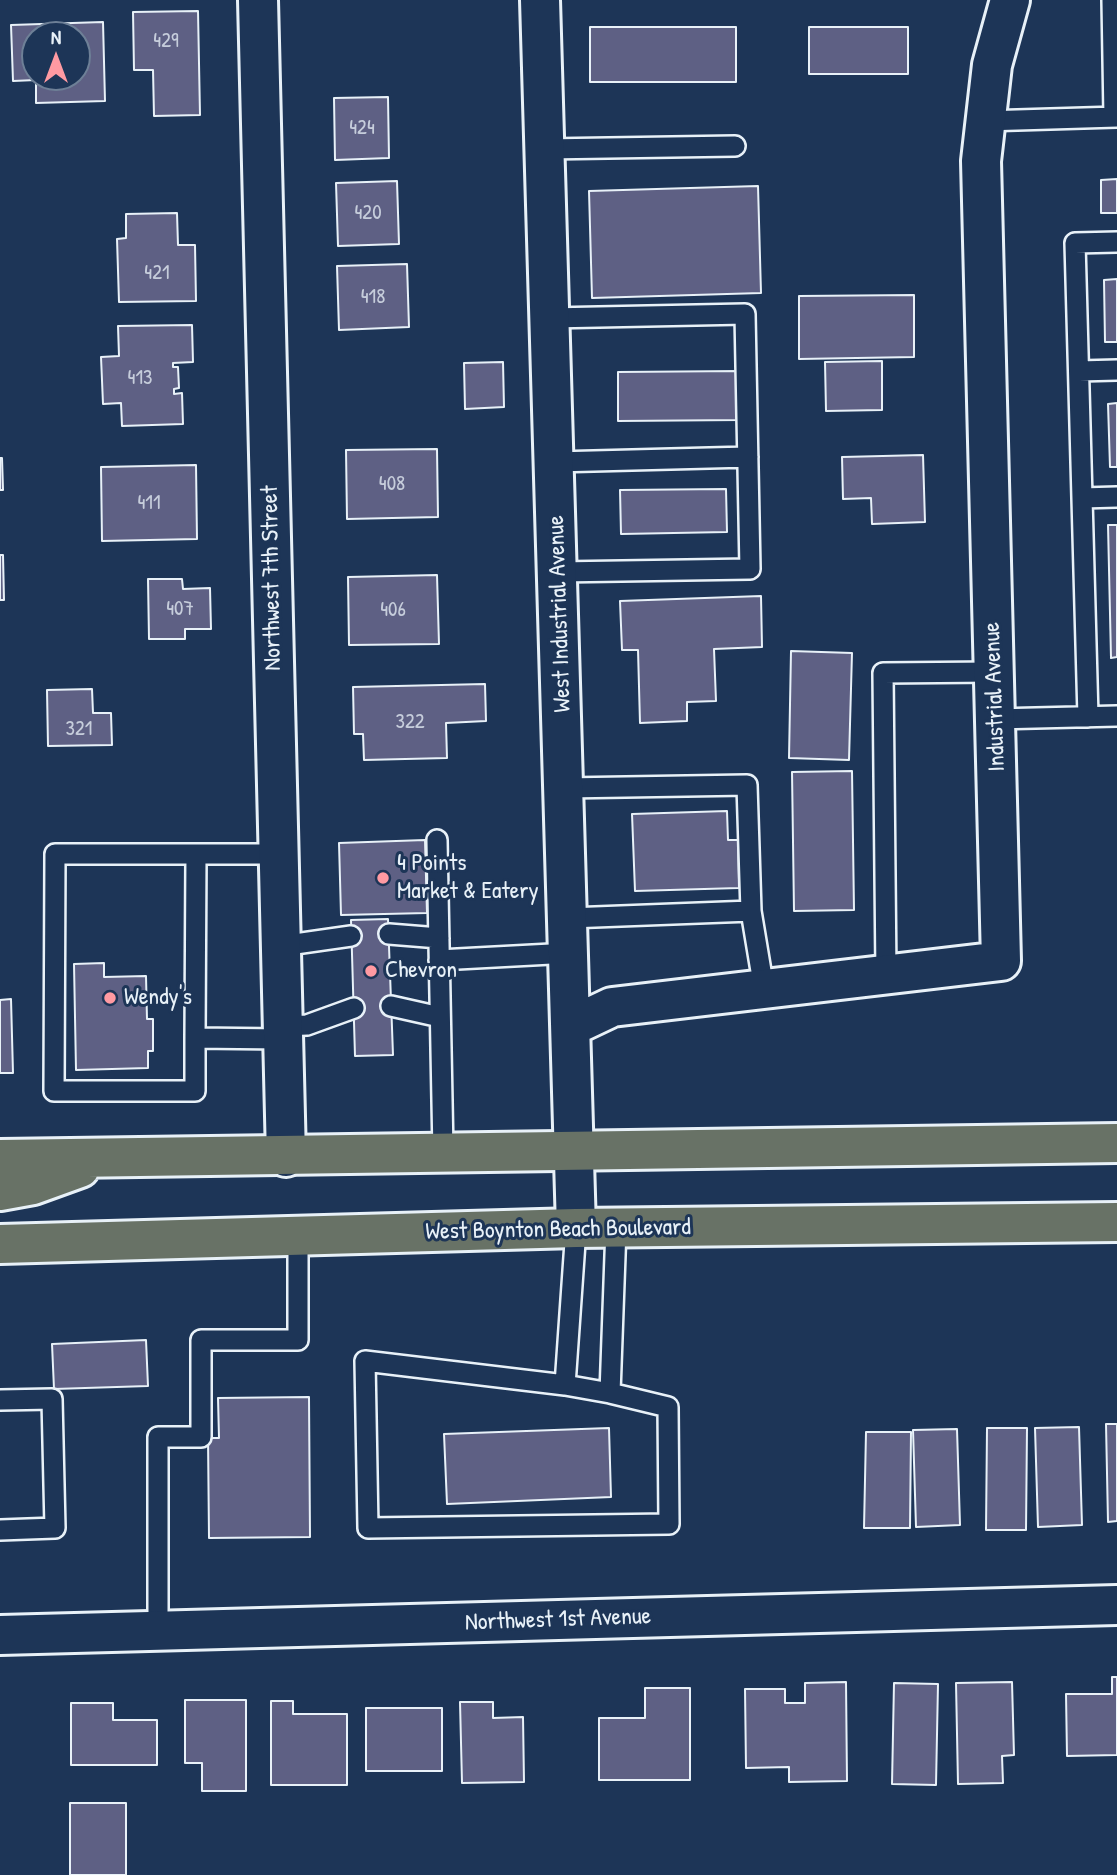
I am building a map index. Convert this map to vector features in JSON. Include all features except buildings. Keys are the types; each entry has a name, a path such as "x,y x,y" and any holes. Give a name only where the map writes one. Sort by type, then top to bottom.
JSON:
{"main road":[{"path":"0,1159 575,1153 1117,1143"},
{"path":"0,1191 52,1180 104,1158"},
{"name":"West Boynton Beach Boulevard","path":"0,1244 576,1228 1117,1222"}],"street":[{"name":"Northwest 7th Street","path":"258,0 286,1157"},
{"name":"West Industrial Avenue","path":"540,0 576,1228"},
{"name":"Industrial Avenue","path":"572,1027 612,1007 1001,961 981,161 992,65 1010,0"},
{"name":"Northwest 1st Avenue","path":"0,1635 1117,1605"}],"lane":[{"path":"984,121 1116,117 1111,0"},
{"path":"545,149 735,146"},
{"path":"1088,717 1075,243 1117,242"},
{"path":"550,318 745,314 750,569 558,572"},
{"path":"1079,371 1117,370"},
{"path":"555,462 748,457"},
{"path":"1082,498 1117,497"},
{"path":"886,975 883,673 994,672"},
{"path":"995,719 1117,716"},
{"path":"565,788 747,785 751,911 764,989"},
{"path":"438,840 443,1153"},
{"path":"196,854 195,1091 54,1091 55,854 196,854 278,854"},
{"path":"439,960 569,936 751,911"},
{"path":"389,934 439,938"},
{"path":"281,946 351,936"},
{"path":"391,1006 440,1017"},
{"path":"195,1038 283,1033 354,1008"},
{"path":"565,1385 576,1228"},
{"path":"610,1393 616,1228"},
{"path":"158,1631 158,1437 201,1437 201,1340 298,1340 299,1236"},
{"path":"365,1361 565,1385 668,1407 669,1524 368,1528 365,1361"},
{"path":"0,1400 52,1399 55,1528 0,1530"}],"place":[{"name":"4 Points Market & Eatery","path":"383,878"},
{"name":"Chevron","path":"371,971"},
{"name":"Wendy's","path":"110,998"}]}
